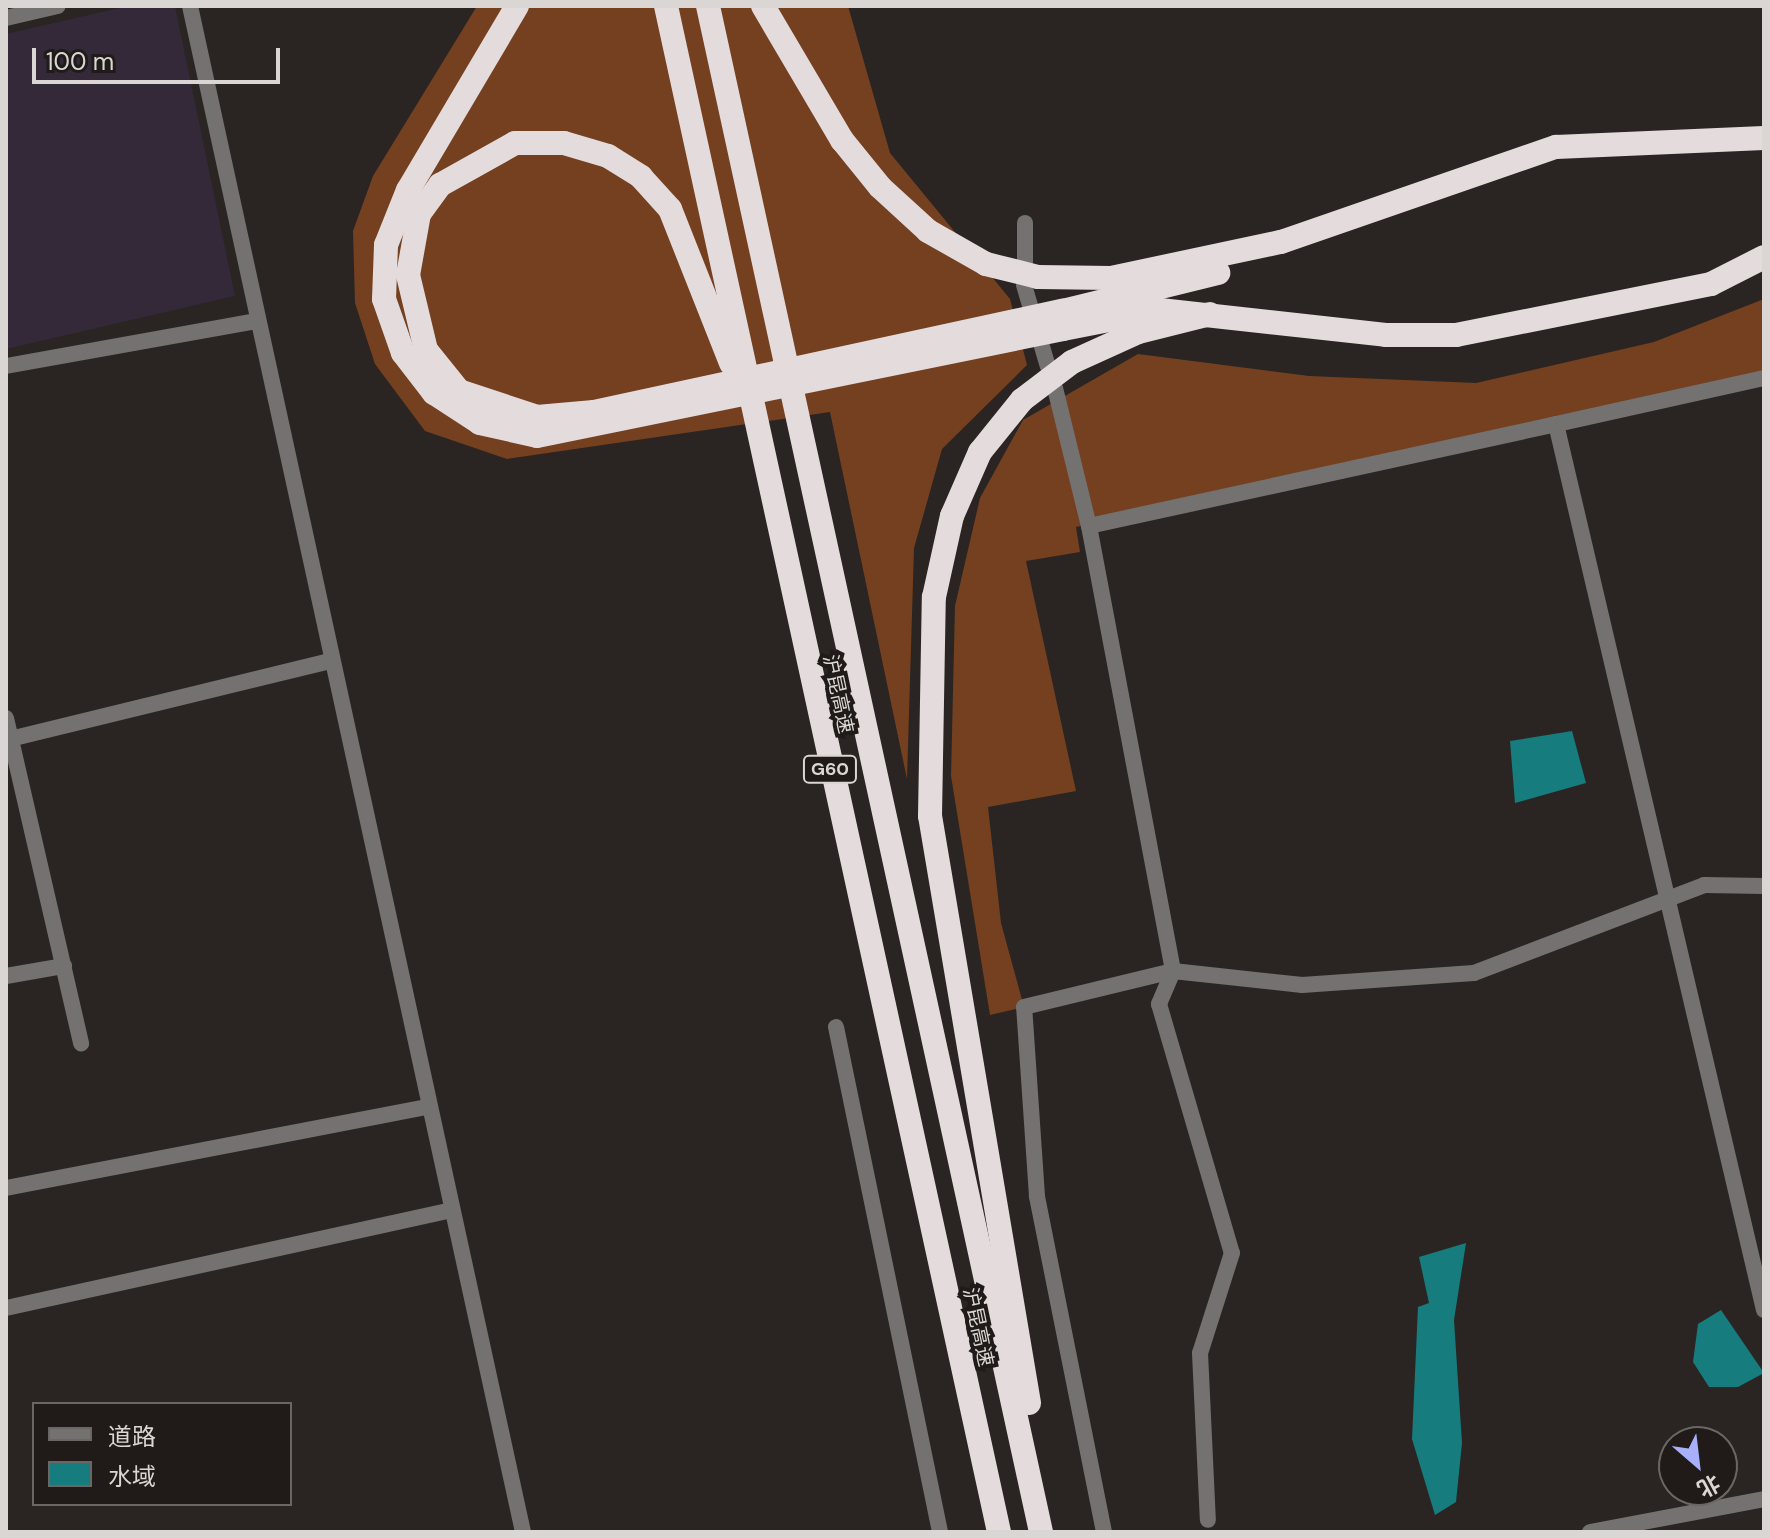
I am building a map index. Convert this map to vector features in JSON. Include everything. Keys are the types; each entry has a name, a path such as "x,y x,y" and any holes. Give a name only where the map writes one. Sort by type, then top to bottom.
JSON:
{"highway":[{"path":"517,6 408,190 386,245 384,299 403,353 434,393 480,423 537,427 1063,320 1146,311 1210,314 1386,335 1456,335 1711,284 1764,257"},
{"name":"沪昆高速","path":"666,6 999,1532"},
{"name":"沪昆高速","path":"708,6 1041,1532"},
{"path":"763,6 842,140 880,187 928,231 986,264 1038,277 1111,278 1281,242 1556,147 1764,138"},
{"path":"537,427 459,391 426,350 412,316 409,263 419,214 440,185 476,158 515,143 564,143 608,156 670,209 760,448"},
{"path":"1063,320 1245,265 1281,242"},
{"path":"1050,1532 930,816 934,597 952,516 980,452 1022,400 1072,362 1138,332 1210,314"}],"street":[{"path":"6,18 58,6"},
{"path":"190,6 447,1211 523,1532"},
{"path":"1025,223 1025,262"},
{"path":"1024,285 1048,367"},
{"path":"6,366 257,321"},
{"path":"1089,526 1764,378"},
{"path":"1055,388 1089,526 1173,971 1159,1004 1232,1253 1200,1353 1208,1520"},
{"path":"1556,424 1764,1310"},
{"path":"8,740 329,661"},
{"path":"6,718 8,740 81,1043"},
{"path":"1104,1532 1037,1196 1024,1007 1173,971 1302,985 1474,973 1704,885 1764,886"},
{"path":"6,976 64,966"},
{"path":"836,1027 940,1532"},
{"path":"6,1188 425,1107"},
{"path":"6,1308 447,1211"},
{"path":"1590,1532 1764,1499"}],"shaded area":[{"path":"128,6 175,6 235,296 6,349 6,34"},
{"path":"477,6 848,6 890,153 1010,299 1027,365 942,449 914,548 907,779 830,412 507,459 425,431 375,364 355,303 353,231 373,176"},
{"path":"1764,299 1764,378 1076,527 1080,552 1026,561 1076,791 988,807 1001,923 1024,1007 990,1015 951,776 955,606 980,498 1023,420 1138,354 1309,376 1476,383 1654,342"}],"water":[{"path":"1572,731 1586,783 1515,803 1510,741"},
{"path":"1466,1243 1454,1320 1462,1443 1456,1502 1435,1515 1412,1439 1418,1307 1429,1303 1419,1257"},
{"path":"1721,1310 1764,1373 1738,1387 1709,1387 1693,1362 1698,1324"}]}
